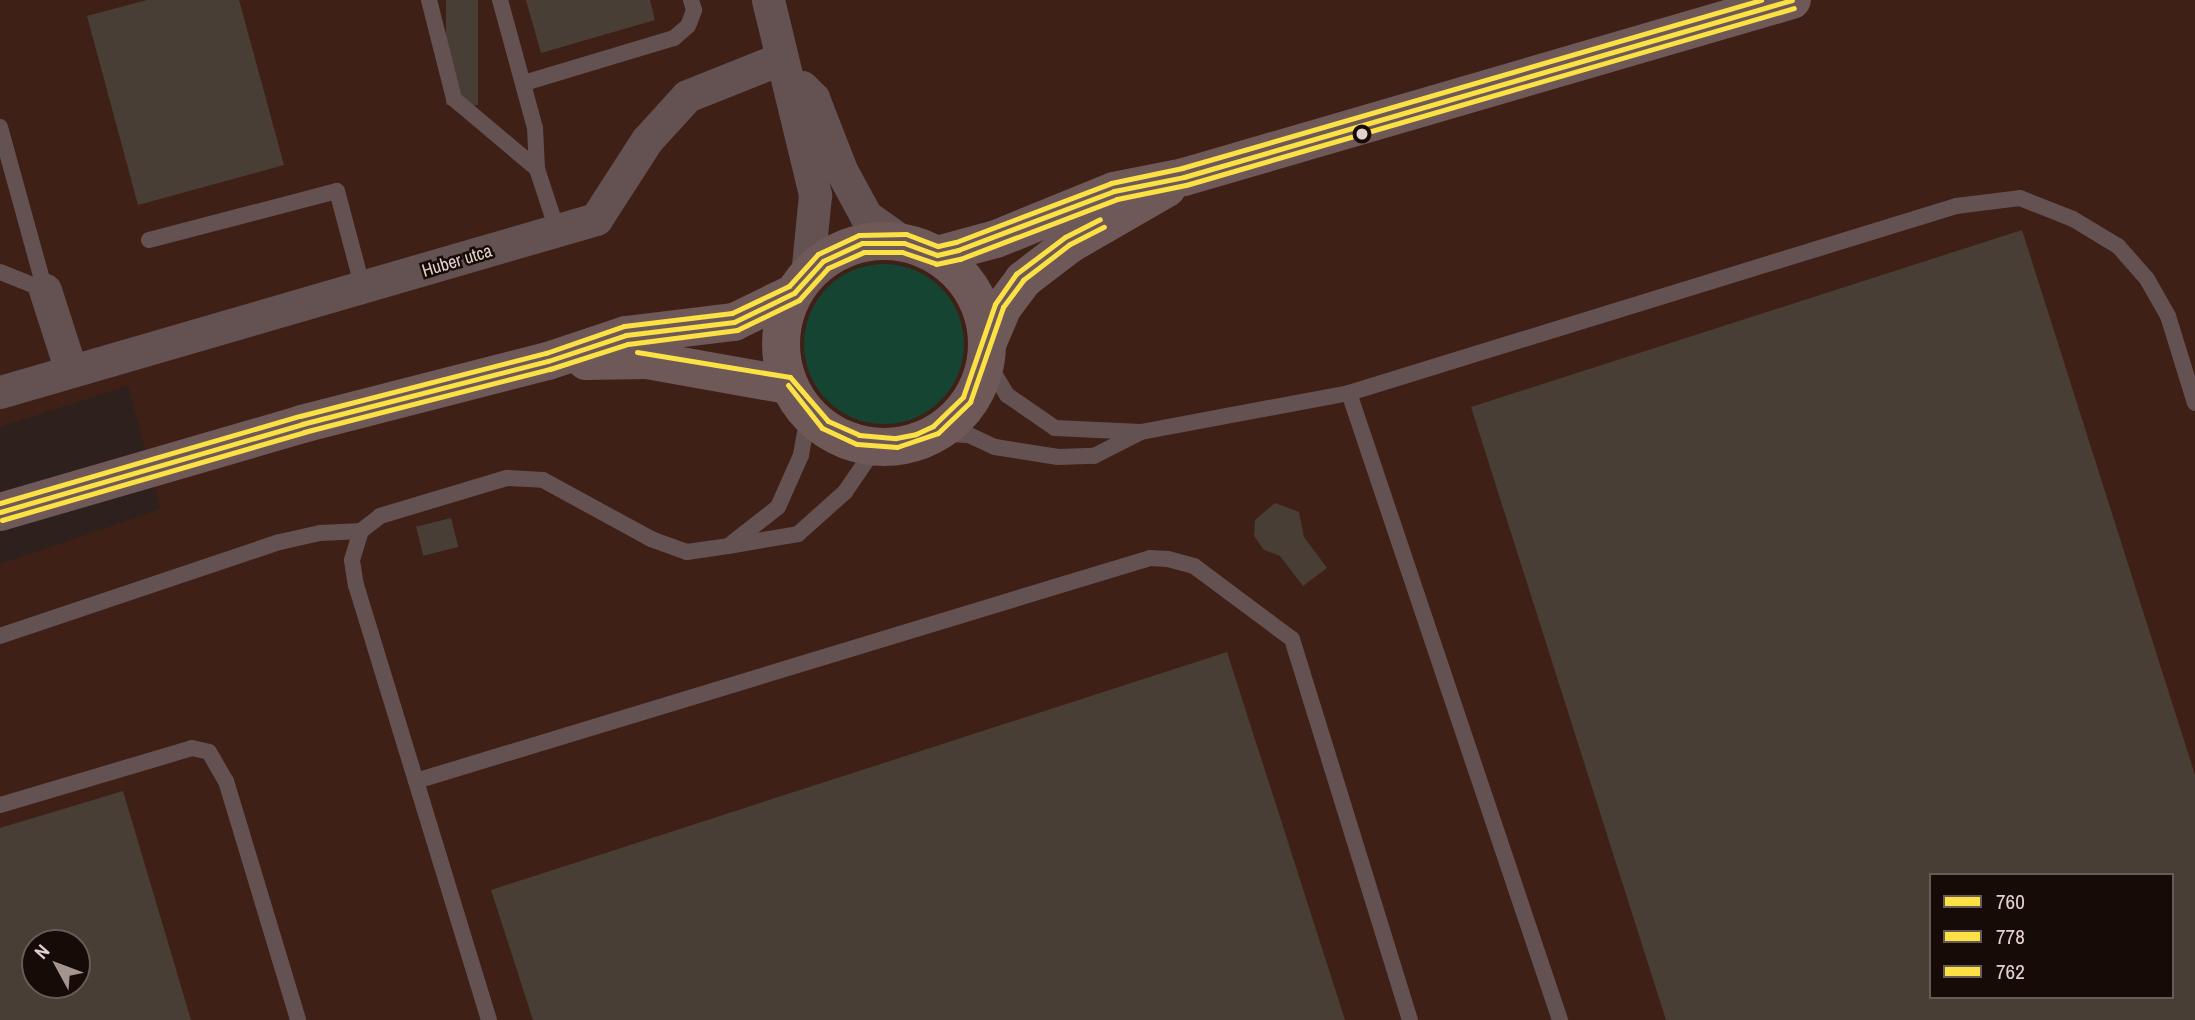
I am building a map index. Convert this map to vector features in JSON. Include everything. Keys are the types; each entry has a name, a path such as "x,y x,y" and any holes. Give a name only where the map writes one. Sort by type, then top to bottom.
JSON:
{"main road":[{"path":"920,249 996,239 1114,191 1184,177 1792,0"},
{"path":"548,361 647,360 798,400 839,438 875,448 908,445 939,432 970,402 1003,307 1040,266 1184,177"},
{"path":"0,512 302,424 548,361 626,335 734,322 800,284 851,247 883,241 920,249 958,271 973,292 987,351"},
{"path":"798,400 780,338 800,284"}],"street":[{"path":"768,0 815,195 800,284"},
{"path":"786,67 813,98 841,170 866,216 920,249"},
{"name":"Huber utca","path":"0,391 69,368 363,290 596,219 647,140 687,96 786,67"},
{"path":"45,290 69,368"}],"lane":[{"path":"429,0 454,99 537,169"},
{"path":"500,0 535,128 537,169 558,230"},
{"path":"524,83 674,37 688,26 694,10 691,0"},
{"path":"0,127 45,290"},
{"path":"149,240 337,191 363,290"},
{"path":"987,351 1007,395 1055,428 1141,432 1349,393 1955,206 2020,198 2073,219 2118,246 2140,270 2168,316 2195,403"},
{"path":"0,272 45,290"},
{"path":"1349,393 1560,1020"},
{"path":"728,546 778,507 801,455 798,400"},
{"path":"939,432 969,435 995,447 1058,457 1094,456 1141,432"},
{"path":"489,1020 356,586 352,560 361,531 380,516 507,478 543,480 651,539 687,552 728,546 798,534 845,492 875,448"},
{"path":"0,636 280,542 320,533 361,531"},
{"path":"416,781 1150,558 1168,559 1194,566 1292,639 1410,1020"},
{"path":"0,805 192,748 209,752 226,781 298,1020"}],"shaded area":[{"path":"0,0 2195,0 2195,1020 0,1020 0,564 161,509 128,386 0,427"}],"green space":[{"path":"884,264 915,270 941,287 958,313 964,344 958,375 941,401 915,418 884,424 853,418 827,401 810,375 804,344 810,313 827,287 853,270"}],"building":[{"path":"147,0 239,0 284,165 138,205 87,16"},
{"path":"446,0 478,0 478,105 446,105"},
{"path":"526,0 650,0 655,20 541,53"},
{"path":"2022,230 2195,775 2195,1020 1666,1020 1471,407"},
{"path":"1275,503 1299,512 1304,537 1327,568 1303,586 1280,556 1264,550 1254,536 1255,520"},
{"path":"451,518 458,547 423,556 416,527"},
{"path":"1227,652 1345,1020 533,1020 491,890"},
{"path":"123,791 191,1020 0,1020 0,828"}],"transit line":[{"name":"762","path":"0,503 300,416 546,353 624,326 732,313 789,286 818,254 859,235 906,234 938,246 956,242 1111,183 1182,168 1761,0"},
{"name":"760","path":"0,512 302,424 548,361 626,335 734,322 794,293 823,261 862,243 904,243 937,255 958,250 1114,191 1184,177 1792,0"},
{"name":"778","path":"2,520 304,432 550,369 628,344 737,330 799,300 828,268 864,252 902,252 936,264 960,259 1117,199 1186,185 1794,8"},
{"name":"762","path":"637,352 790,377 828,421 859,435 896,438 916,434 933,426 963,397 995,304 1016,274 1065,237 1100,219"},
{"name":"760","path":"788,385 822,428 857,444 897,447 938,433 970,402 1003,307 1023,280 1070,244 1104,227"}]}
